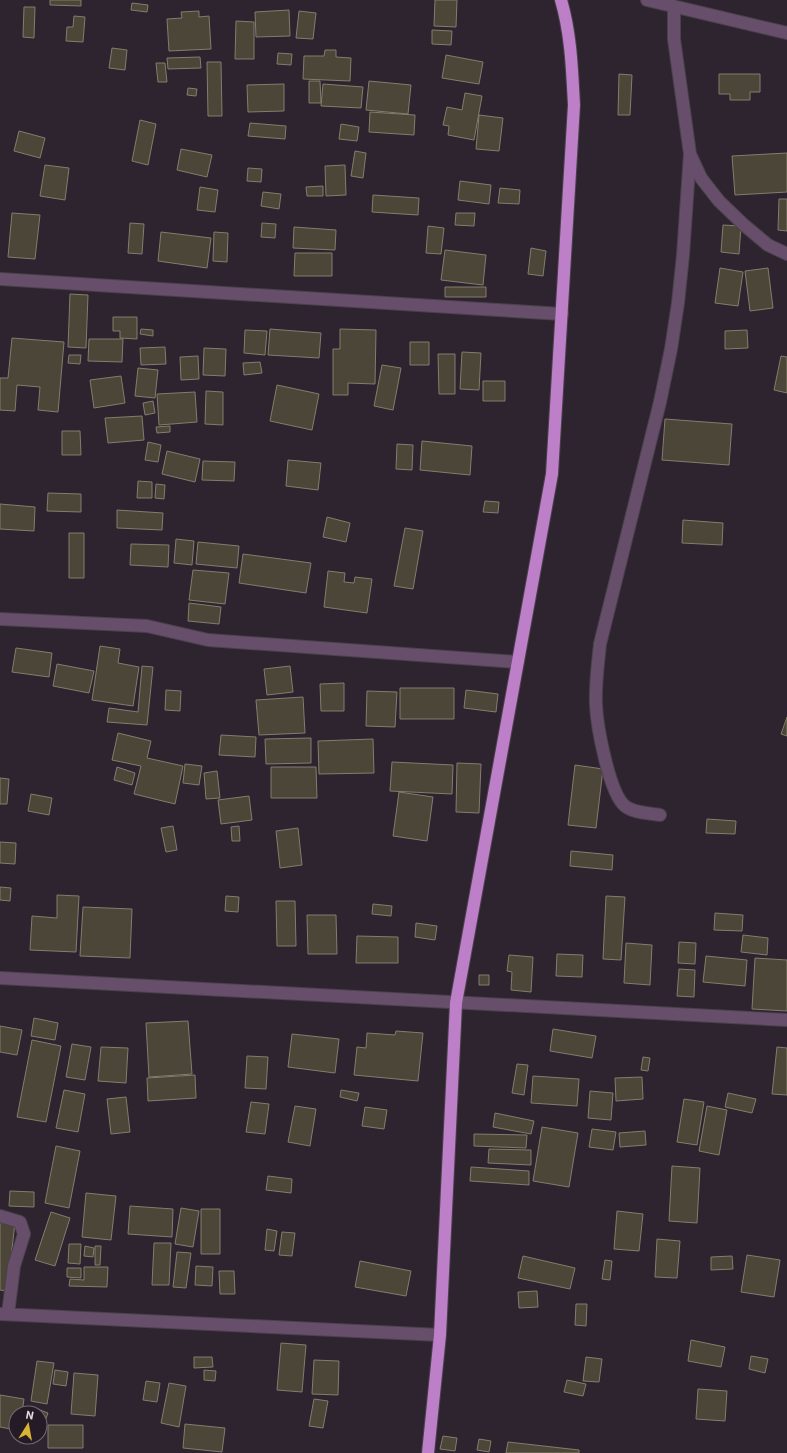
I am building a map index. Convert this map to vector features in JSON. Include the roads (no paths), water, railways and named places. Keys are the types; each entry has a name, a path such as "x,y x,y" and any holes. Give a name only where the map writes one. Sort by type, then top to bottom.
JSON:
{"highway":[{"path":"428,1453 440,1335 456,1003 552,474 574,105 572,60 566,18 561,0"}],"street":[{"path":"647,0 787,34"},
{"path":"660,815 625,807 619,798 612,783 604,750 596,706 596,678 602,637 660,402 671,349 678,303 690,154 674,39 674,6"},
{"path":"690,154 701,178 719,201 768,245 787,254"},
{"path":"0,279 562,314"},
{"path":"0,282 562,314"},
{"path":"0,619 147,626 208,640 518,662"},
{"path":"0,978 787,1020"},
{"path":"0,1216 20,1222 24,1234 14,1266 4,1314 440,1335"}]}
